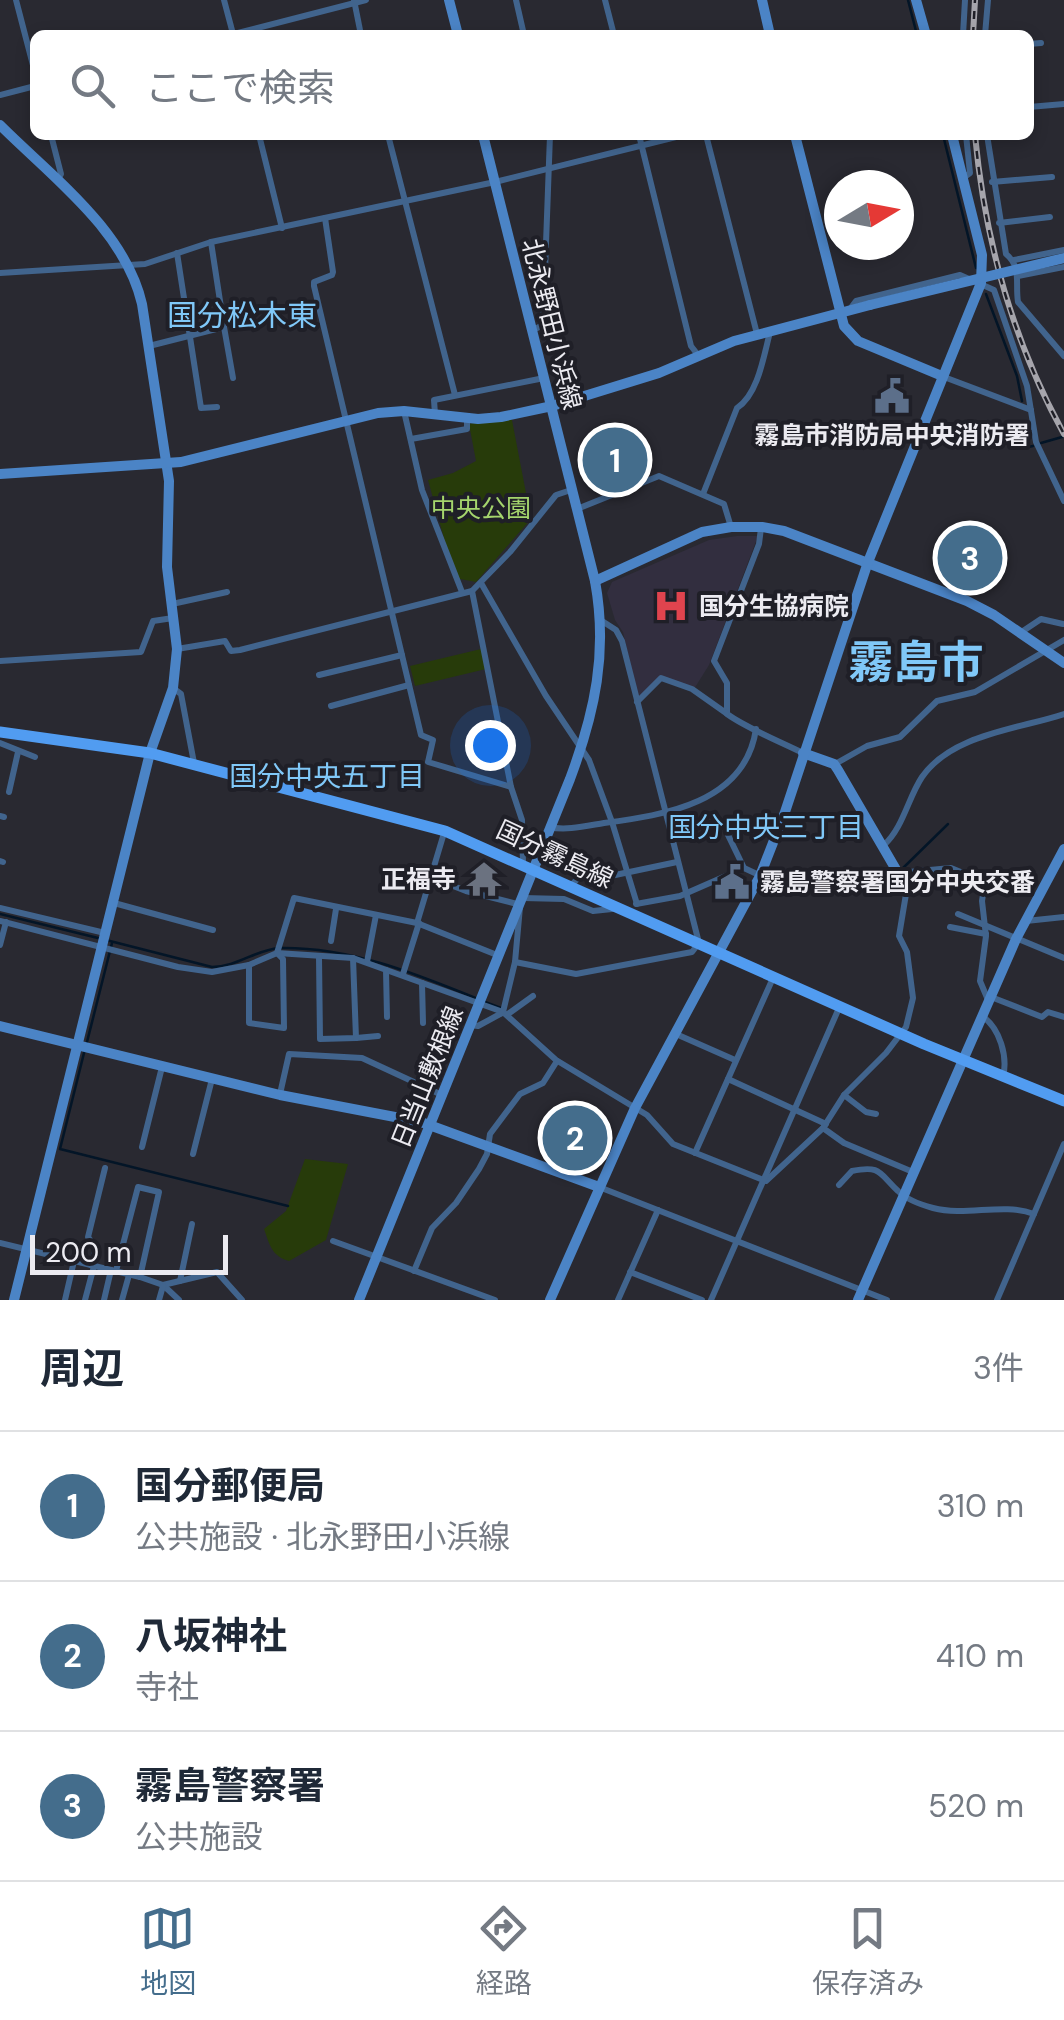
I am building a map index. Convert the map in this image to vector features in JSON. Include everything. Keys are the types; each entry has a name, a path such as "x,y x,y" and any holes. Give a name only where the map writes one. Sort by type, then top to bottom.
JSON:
{"main road":[{"name":"国分霧島線","path":"0,732 150,753 445,832 628,908 902,1033 1064,1101"}],"street":[{"path":"16,0 30,54"},
{"path":"224,0 231,30"},
{"path":"251,30 366,0"},
{"path":"449,0 457,30"},
{"path":"516,0 523,30"},
{"path":"605,0 613,30"},
{"path":"762,0 769,30"},
{"path":"916,0 925,30"},
{"path":"963,30 965,0"},
{"path":"985,30 988,0"},
{"path":"354,3 360,30"},
{"path":"1034,44 1041,43"},
{"path":"0,95 30,87"},
{"path":"1034,106 1064,104"},
{"path":"0,124 104,228 129,266 138,290 169,481 167,567 177,650 173,688 150,753 14,1300"},
{"path":"52,140 61,174 57,182"},
{"path":"259,140 282,228"},
{"path":"389,140 455,395"},
{"name":"北永野田小浜線","path":"484,140 602,620 596,696 582,748 549,828 528,867"},
{"path":"533,330 543,325 550,140"},
{"path":"640,140 691,346 698,356"},
{"path":"0,274 129,266 211,242 495,182 665,140"},
{"path":"707,140 757,334"},
{"path":"797,140 852,337 1031,410"},
{"path":"550,1300 635,1108 760,876 868,562 981,283 982,255 953,140"},
{"path":"963,178 970,173 967,140"},
{"path":"988,140 998,223 1006,254 1014,260 1020,305 1064,356"},
{"path":"992,182 1052,177"},
{"path":"324,218 333,272 314,282 314,286 421,736 432,740 430,765 511,787"},
{"path":"998,223 1050,218"},
{"path":"211,242 233,378"},
{"path":"1014,260 1064,250"},
{"path":"176,254 202,408 218,407"},
{"path":"0,474 166,464 404,411 467,418 501,417 552,406 658,372 716,346 757,334 1064,258"},
{"path":"1018,276 1064,267"},
{"path":"844,312 856,302 960,275 994,290 1027,386 1036,442 1064,501"},
{"path":"149,346 224,327"},
{"path":"704,494 737,408 744,404 763,361 771,331"},
{"path":"435,414 434,400 545,378"},
{"path":"404,411 422,490 462,592"},
{"path":"410,439 467,430 467,418"},
{"path":"577,509 659,476 724,504 731,526"},
{"path":"177,650 225,641 231,652 472,591 556,495 572,490"},
{"path":"595,580 690,536 731,526 762,526 868,562 967,602 1064,664"},
{"path":"728,714 727,684 714,657 759,544 762,526"},
{"path":"481,583 546,696 582,748 612,822 627,873 628,908"},
{"path":"472,591 511,787 522,820 528,867"},
{"path":"172,604 227,592"},
{"path":"0,661 140,652 152,621 173,618"},
{"path":"515,962 576,974 692,952 699,943 619,635 602,620"},
{"path":"834,764 867,746 900,737 937,701 975,692 1046,651 1063,640 1064,622 1038,620 1020,634"},
{"path":"319,675 402,656"},
{"path":"637,702 661,678 692,690 741,724 834,764 906,884 899,936 908,952 913,998 902,1033 844,1096 825,1126 766,1181"},
{"path":"330,706 409,685"},
{"path":"173,688 181,694 194,764"},
{"path":"884,845 921,779 948,754 966,744 1064,714"},
{"path":"549,828 664,814 726,785 751,754 756,729"},
{"path":"0,743 35,757"},
{"path":"9,792 18,752"},
{"path":"404,972 445,832"},
{"path":"728,836 744,868 760,876"},
{"path":"860,1295 1016,939 1064,849"},
{"path":"572,886 578,878 601,878 677,862"},
{"name":"日当山敷根線","path":"359,1300 519,901 528,867"},
{"path":"430,878 476,894 519,901 564,899 593,911 628,908 685,894 744,868"},
{"path":"898,873 952,868 985,882 982,901 986,934 980,981 990,999 1042,1017 1048,1012 1064,1017"},
{"path":"249,965 250,1023 284,1028 283,959 278,949 294,898 418,923 497,955"},
{"path":"505,1011 522,914 519,901"},
{"path":"112,902 214,930"},
{"path":"0,908 212,972 249,965 278,949 368,959 386,970 404,972 422,983 505,1011 556,1060 647,1115 673,1144 766,1181"},
{"path":"330,941 336,909"},
{"path":"958,914 1064,958"},
{"path":"368,959 376,915"},
{"path":"1025,920 1064,918"},
{"path":"0,945 3,922 103,940"},
{"path":"950,927 986,934"},
{"path":"319,956 320,1039 378,1036"},
{"path":"353,958 356,1038"},
{"path":"386,970 387,1017"},
{"path":"694,1154 774,976"},
{"path":"422,983 423,1024"},
{"path":"470,1025 478,1026 533,996"},
{"path":"712,1300 840,1005"},
{"path":"982,1016 989,1020 1004,1049 1003,1077"},
{"path":"0,1026 280,1095 429,1124 738,1241 860,1295 886,1300"},
{"path":"676,1034 736,1060"},
{"path":"280,1095 288,1054 362,1058 442,1095"},
{"path":"414,1271 432,1228 456,1203 487,1154 490,1134 520,1094 543,1083 556,1060"},
{"path":"142,1147 162,1067"},
{"path":"193,1154 212,1079"},
{"path":"728,1079 795,1108 844,1143 914,1172"},
{"path":"844,1096 866,1112 876,1114"},
{"path":"996,1300 1060,1165 1064,1144"},
{"path":"85,1300 96,1248 88,1237 105,1168"},
{"path":"839,1185 852,1171 878,1170 903,1195 936,1209 969,1213 1022,1209 1034,1214"},
{"path":"104,1300 138,1188 159,1192 140,1277"},
{"path":"618,1300 658,1210"},
{"path":"180,1280 192,1224"},
{"path":"333,1241 495,1300"},
{"path":"0,1242 140,1277 163,1285 179,1300"},
{"path":"65,1300 74,1261"},
{"path":"163,1285 217,1272 234,1296 242,1300"},
{"path":"630,1272 702,1300"},
{"path":"122,1300 128,1275"},
{"path":"159,1300 163,1285"}],"shaded area":[{"name":"国分生協病院","path":"758,536 709,665 694,689 661,677 639,700 623,632 607,593 612,582 709,540"}],"green space":[{"name":"中央公園","path":"511,415 531,519 476,582 455,578 428,480 476,461 469,424"},
{"path":"481,649 486,669 415,686 410,666"},
{"path":"305,1159 348,1164 326,1240 289,1261 275,1253 264,1229 286,1211"}],"waterway":[{"path":"908,0 916,30"},
{"path":"944,140 976,268"},
{"path":"986,294 1017,376 1022,401"},
{"path":"1025,423 1028,447 1033,446"},
{"path":"1041,443 1062,437"},
{"path":"902,869 948,824"},
{"path":"0,914 98,938"},
{"path":"106,940 212,967 280,948 332,952 406,971 478,999"},
{"path":"87,1042 112,943"},
{"path":"485,1002 501,1008"},
{"path":"85,1049 60,1149 288,1206"}],"railway":[{"path":"973,30 975,0"},
{"path":"976,140 986,214 1004,289 1030,363 1064,434"}],"place":[{"name":"霧島市消防局中央消防署","path":"892,396"},
{"name":"国分郵便局","path":"615,460"},
{"name":"霧島警察署","path":"970,558"},
{"name":"国分生協病院","path":"671,606"},
{"name":"正福寺","path":"484,879"},
{"name":"霧島警察署国分中央交番","path":"732,882"},
{"name":"八坂神社","path":"575,1138"}],"district":[{"name":"国分松木東","path":"242,316"},
{"name":"霧島市","path":"916,662"},
{"name":"国分中央五丁目","path":"327,776"},
{"name":"国分中央三丁目","path":"766,827"}]}
